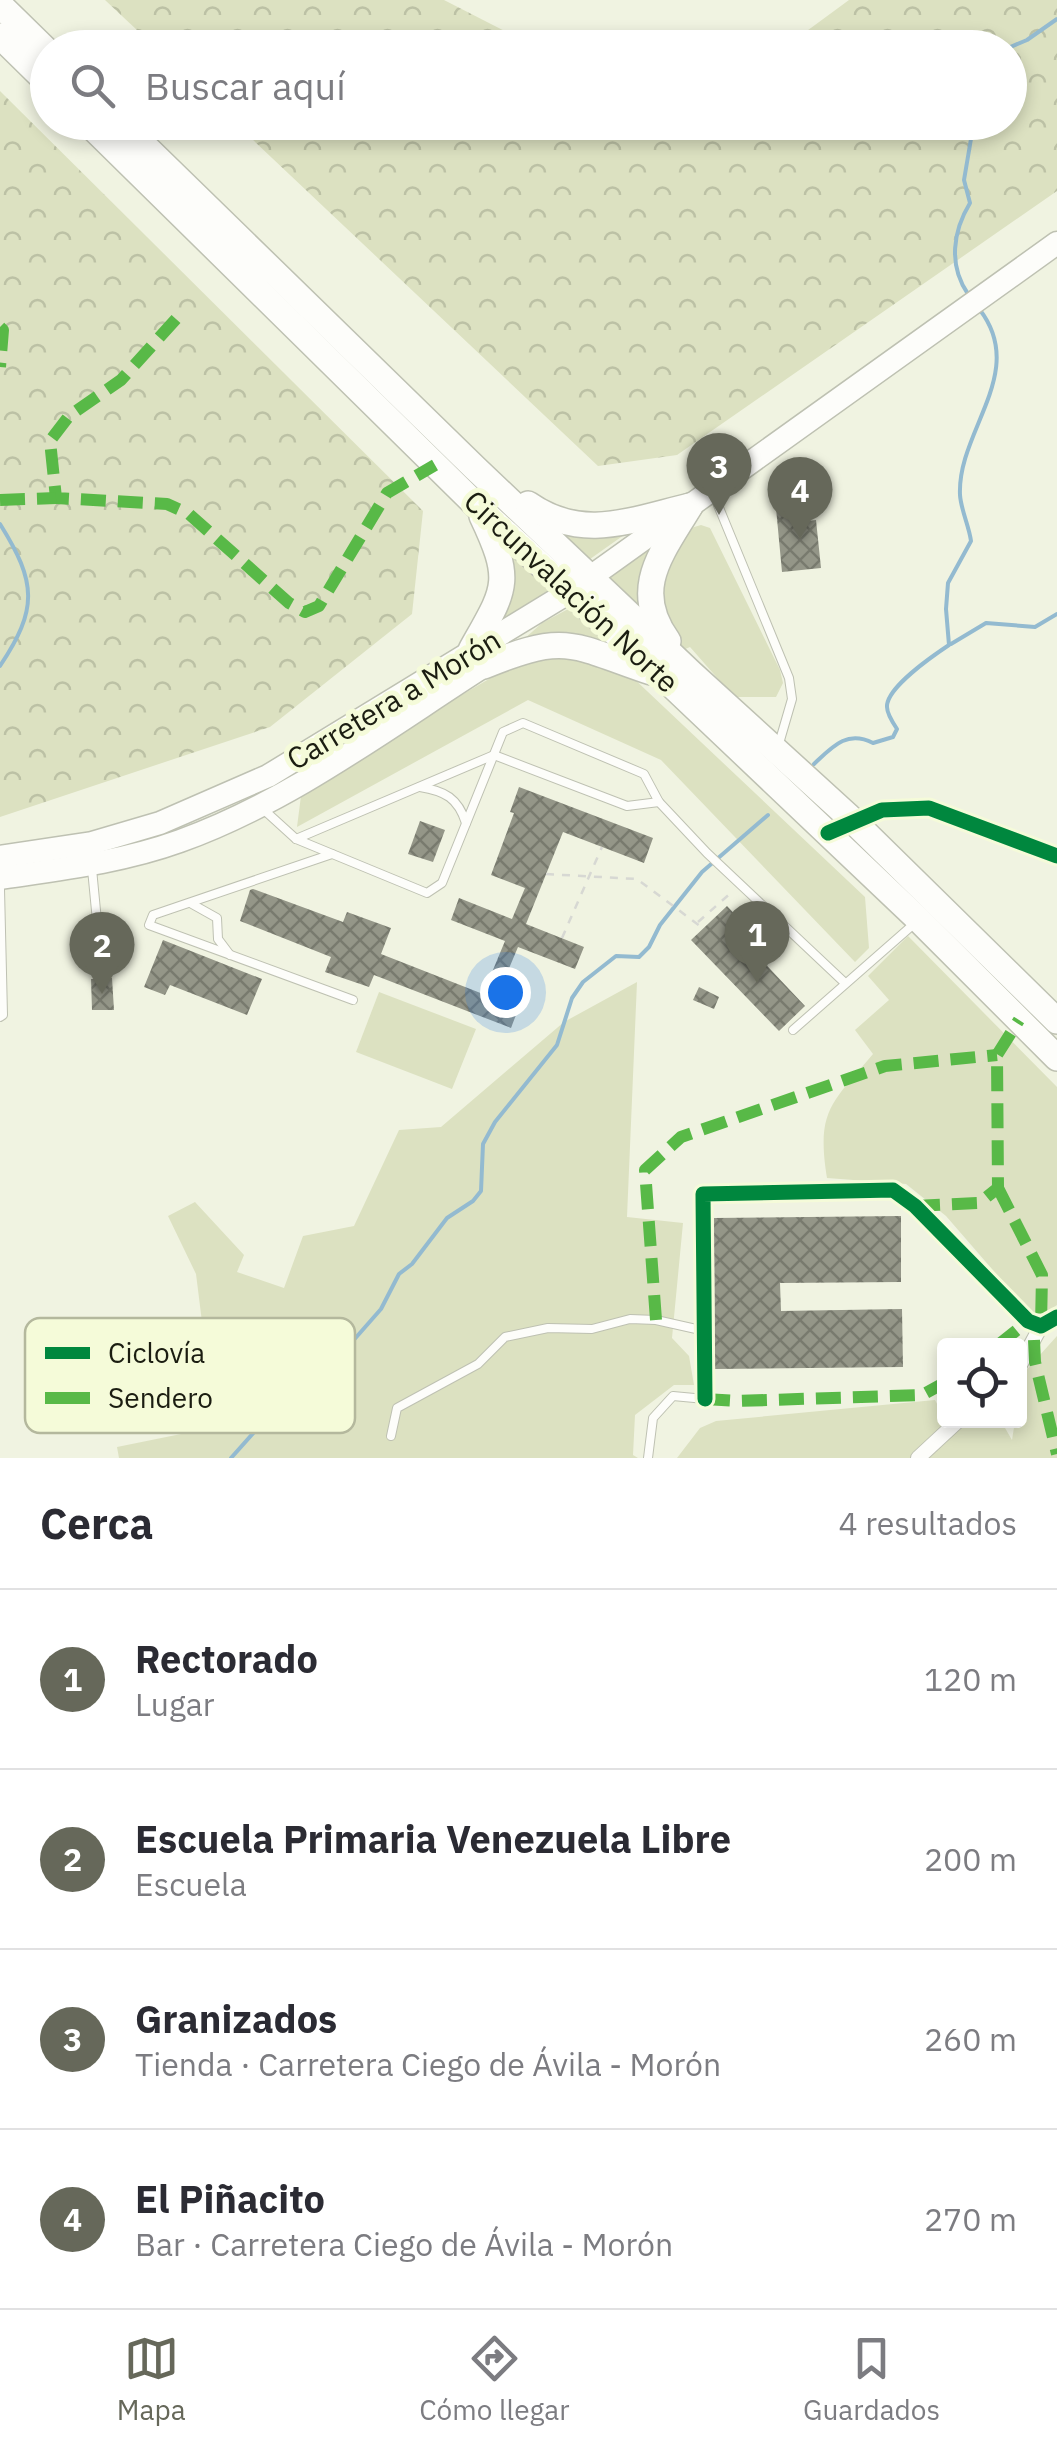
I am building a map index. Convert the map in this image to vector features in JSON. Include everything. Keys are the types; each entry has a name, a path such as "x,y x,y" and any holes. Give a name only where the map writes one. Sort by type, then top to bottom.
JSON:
{"highway":[{"path":"0,6 30,35"},
{"path":"0,36 30,65"},
{"name":"Circunvalación Norte","path":"106,140 478,507 691,673 852,820 1057,1058"},
{"name":"Circunvalación Norte","path":"138,140 475,468 662,676 828,833 928,911 1057,1021"},
{"path":"475,468 548,518 578,526 608,526 690,506"},
{"path":"690,506 651,576 650,598 656,624 691,673"},
{"path":"478,507 502,564 498,607 478,658"},
{"path":"478,658 564,645 601,652 662,676"}],"main road":[{"name":"Carretera a Morón","path":"0,878 91,865 181,841 254,796 321,745 478,658 1057,243"},
{"name":"Carretera a Morón","path":"0,857 109,838 254,796"}],"street":[{"path":"828,833 852,820 890,808 929,808 1057,856"},
{"path":"705,1399 703,1194 892,1190 915,1206 1028,1321 1041,1326"},
{"path":"1027,1352 1041,1326 1057,1318"},
{"path":"918,1458 950,1428"}],"lane":[{"path":"712,490 789,678 792,699 766,774"},
{"path":"254,796 296,839 427,892 442,884 503,732 523,723 644,774 659,802 707,854 845,983"},
{"path":"296,839 494,755 627,806 659,802"},
{"path":"420,787 452,797 466,823"},
{"path":"332,854 152,915 149,925 353,1000"},
{"path":"91,865 102,973"},
{"path":"0,888 0,1018"},
{"path":"191,903 217,918 218,939 230,956"},
{"path":"794,1030 928,911"},
{"path":"391,1436 397,1408 478,1364 505,1337 548,1328 592,1329 630,1318 705,1331"},
{"path":"648,1458 652,1418 673,1396 705,1399"}],"path":[{"path":"562,938 602,847"},
{"path":"546,874 637,879 704,929"},
{"path":"694,922 740,884"}],"green space":[{"path":"105,0 444,0 503,30 137,30"},
{"path":"849,0 1057,0 1057,191 677,455 598,466 253,140 1027,140 1027,30 808,30"},
{"path":"0,91 30,121 30,140 49,140 423,511 412,614 270,727 0,817"},
{"path":"534,517 631,530 583,564"},
{"path":"691,528 710,528 780,670 783,683 776,697 734,697 690,647 683,650 665,624 660,568"},
{"path":"502,539 552,588 490,631"},
{"path":"659,541 644,623 604,581"},
{"path":"570,608 615,652 523,640 542,623"},
{"path":"586,655 629,674 865,897 869,948 855,962 661,760 528,700 297,827 302,788 520,661"},
{"path":"908,936 1057,1087 1057,1305 1046,1313 1031,1314 946,1216 906,1184 827,1178 824,1137 830,1109 873,1054 855,1030 889,1000 868,976"},
{"path":"637,982 627,1217 683,1223 672,1338 689,1356 694,1385 674,1385 635,1415 633,1455 638,1458 119,1458 117,1447 182,1433 355,1433 355,1318 202,1318 196,1274 168,1216 195,1202 244,1255 237,1272 284,1288 303,1236 354,1226 399,1130 441,1127 564,1022"},
{"path":"379,992 476,1029 452,1089 356,1052"},
{"path":"1057,1336 1057,1458 677,1458 700,1428 716,1421 935,1400 937,1428 950,1428 953,1434 960,1428 1005,1428 1012,1440 1014,1428 1027,1428 1027,1369"}],"building":[{"path":"806,505 808,521 816,520 821,568 782,572 776,508"},
{"path":"519,787 653,838 644,863 563,832 526,924 584,947 575,969 518,947 496,999 519,1007 511,1028 374,975 369,987 325,972 331,957 240,921 253,889 343,922 347,912 391,928 381,954 483,994 505,941 451,920 459,898 512,919 525,888 491,875 514,813 510,812"},
{"path":"420,821 445,830 433,862 408,854"},
{"path":"727,906 743,923 757,910 777,931 754,952 805,1006 779,1031 691,940"},
{"path":"163,940 262,979 247,1015 170,985 165,995 144,987"},
{"path":"112,978 114,1010 92,1010 91,979"},
{"path":"699,987 719,997 714,1009 693,1000"},
{"path":"901,1216 901,1282 780,1283 781,1311 902,1309 903,1367 715,1369 714,1218"}],"waterway":[{"path":"1027,40 1057,19"},
{"path":"968,294 957,271 955,248 970,203 964,180 971,140"},
{"path":"814,764 848,739 873,743 893,737 897,729 888,713 889,699 912,673 949,645 948,583 971,541 960,495 962,471 987,402 997,356 993,333 980,310"},
{"path":"0,524 21,563 28,596 21,628 0,666"},
{"path":"951,644 986,623 1035,627 1057,614"},
{"path":"355,1339 381,1309 399,1274 412,1264 447,1218 481,1191 483,1144 495,1122 557,1045 572,998 583,982 616,956 639,957 702,872 768,815"},
{"path":"231,1458 253,1433"}],"marked path":[{"path":"176,319 121,380 69,416 50,441 56,498 167,504 189,514 289,603 305,612 319,606 387,493 435,465"},
{"path":"0,327 0,367"},
{"path":"0,500 56,498"},
{"path":"915,1206 979,1203 998,1188 997,1055 1019,1020"},
{"path":"656,1320 645,1170 681,1137 885,1066 997,1055"},
{"path":"998,1188 1042,1275 1041,1326"},
{"path":"1007,1338 1028,1321"},
{"path":"1034,1340 1035,1362 1057,1454"},
{"path":"705,1399 922,1395 937,1387"}],"cycle path":[{"path":"828,833 882,810 929,808 1057,856"},
{"path":"705,1399 703,1194 893,1190 915,1206 1028,1321 1041,1326 1057,1317"}],"place":[{"name":"Granizados","path":"719,515"},
{"name":"El Piñacito","path":"800,539"},
{"name":"Rectorado","path":"757,983"},
{"name":"Escuela Primaria Venezuela Libre","path":"102,994"}]}
